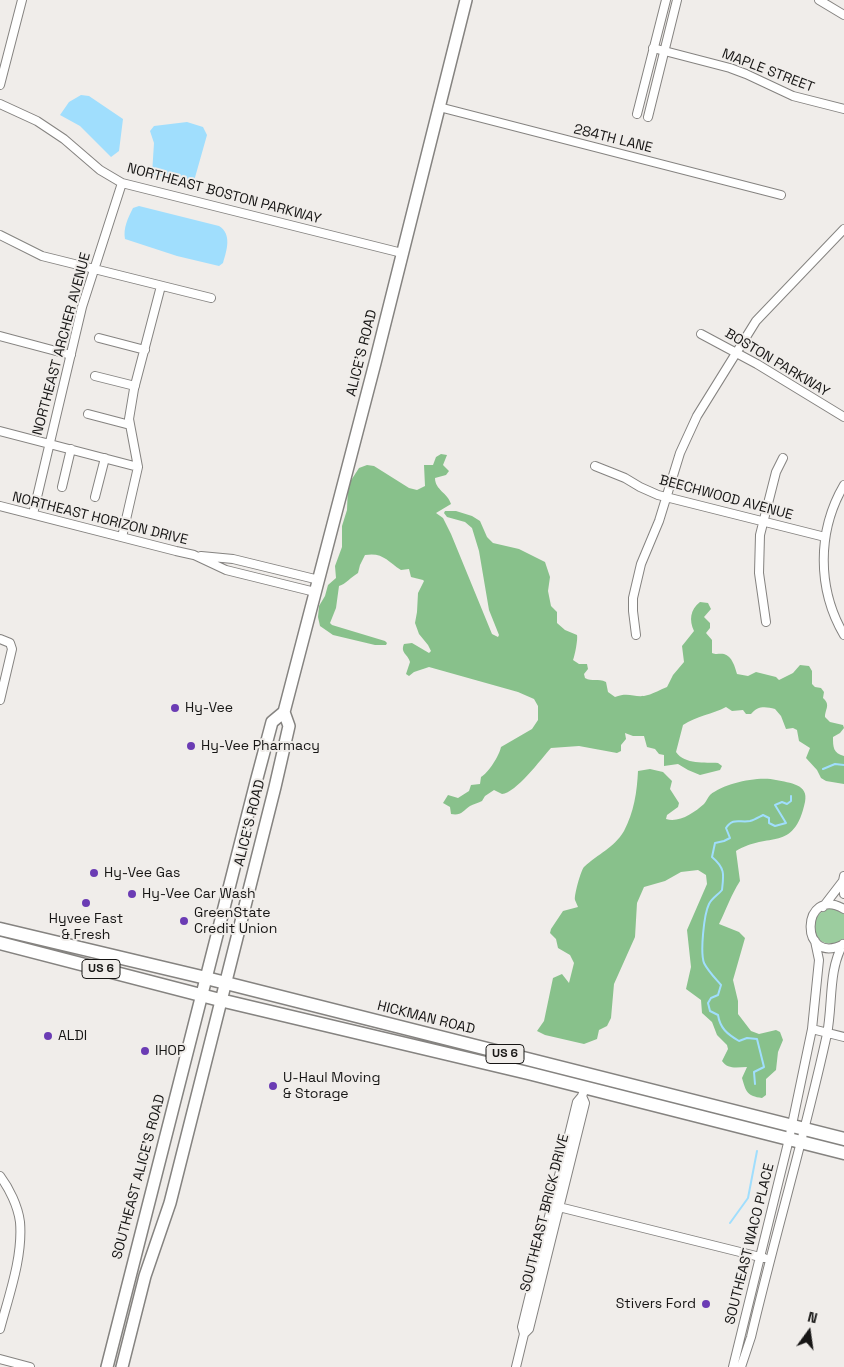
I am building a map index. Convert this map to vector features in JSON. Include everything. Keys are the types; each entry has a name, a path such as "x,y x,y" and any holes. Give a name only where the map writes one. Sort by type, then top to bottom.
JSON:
{"highway":[{"name":"HICKMAN ROAD","path":"0,929 206,978 694,1101 797,1135 844,1153"},
{"name":"HICKMAN ROAD","path":"0,943 220,1000 492,1064 584,1092 797,1135 844,1139"},
{"path":"492,1064 505,1061 576,1078 586,1079 591,1076"},
{"path":"584,1092 588,1084 597,1082 676,1102 691,1104 694,1101"}],"main road":[{"name":"ALICE'S ROAD","path":"220,1000 289,726 284,712 466,0"},
{"name":"ALICE'S ROAD","path":"202,995 272,722 284,712"},
{"name":"SOUTHEAST ALICE'S ROAD","path":"107,1367 202,995"},
{"path":"122,1367 150,1259 170,1203 220,1000"}],"street":[{"path":"0,85 22,0"},
{"path":"637,114 666,0"},
{"path":"648,117 677,0"},
{"path":"819,0 844,15"},
{"name":"MAPLE STREET","path":"653,48 739,70 793,96 844,109"},
{"name":"NORTHEAST BOSTON PARKWAY","path":"0,104 38,121 64,139 100,170 122,183 402,253"},
{"name":"284TH LANE","path":"439,108 781,195"},
{"name":"NORTHEAST ARCHER AVENUE","path":"33,514 82,307 122,183"},
{"path":"636,635 633,611 635,586 641,564 659,521 673,474 688,435 708,397 756,321 844,229"},
{"path":"0,235 42,256 211,298"},
{"path":"122,537 138,467 129,419 135,386 161,286"},
{"name":"BOSTON PARKWAY","path":"701,334 737,352 843,418"},
{"path":"0,336 71,355"},
{"path":"99,338 145,350"},
{"path":"95,376 135,386"},
{"path":"88,414 130,425"},
{"path":"0,431 138,467"},
{"path":"62,487 72,449"},
{"path":"95,497 105,458"},
{"path":"766,622 759,560 760,535 777,468 783,458"},
{"name":"BEECHWOOD AVENUE","path":"595,466 625,478 647,491 666,497 825,537"},
{"path":"844,485 831,512 825,537 823,561 825,586 832,610 844,635"},
{"name":"NORTHEAST HORIZON DRIVE","path":"0,506 194,556 226,570 315,592"},
{"name":"NORTHEAST HORIZON DRIVE","path":"194,556 233,559 319,580"},
{"path":"0,638 10,644 12,649 0,700"},
{"path":"843,878 844,894"},
{"path":"797,1135 812,1030 819,960 810,922 813,915 823,906 843,878"},
{"path":"823,906 830,904 844,909"},
{"path":"815,941 824,947 831,948 844,944"},
{"path":"797,1135 827,1033 836,960 844,944"},
{"path":"812,1030 844,1037"},
{"name":"SOUTHEAST BRICK DRIVE","path":"516,1367 524,1334 529,1328 585,1103 584,1092"},
{"name":"SOUTHEAST BRICK DRIVE","path":"524,1334 522,1327 574,1111 577,1102 584,1092"},
{"name":"SOUTHEAST WACO PLACE","path":"733,1367 760,1257 797,1135"},
{"name":"SOUTHEAST WACO PLACE","path":"741,1367 751,1337 770,1260 797,1135"},
{"path":"0,1176 13,1201 20,1222 19,1249 0,1329"},
{"path":"559,1208 770,1260"},
{"path":"0,1359 30,1367"}],"green space":[{"path":"441,454 447,455 443,465 449,471 446,475 435,478 437,486 451,504 436,513 443,518 451,534 492,634 498,637 499,635 489,610 479,551 472,528 465,522 447,517 444,513 445,511 456,511 472,516 480,521 487,537 493,543 519,549 545,562 550,577 548,591 551,606 557,612 557,623 565,630 577,635 573,660 579,664 587,664 588,669 584,674 585,678 606,682 608,692 615,697 620,695 643,696 667,687 673,675 684,662 682,646 694,631 691,615 694,608 700,602 708,603 711,609 704,617 710,623 710,628 706,633 712,640 712,653 727,655 733,662 737,674 748,676 756,672 776,677 779,680 793,673 800,665 809,666 812,671 812,684 815,687 821,688 824,692 823,698 827,705 825,717 830,722 843,725 844,728 833,737 833,744 834,749 844,756 844,784 826,781 821,778 817,770 806,758 810,748 799,741 797,730 793,728 786,729 781,716 775,709 762,707 756,709 751,714 746,714 743,710 732,711 726,707 693,719 683,725 676,752 690,761 718,763 722,766 720,770 700,775 678,764 664,766 664,755 659,754 655,749 647,747 644,736 633,736 625,733 626,739 621,745 621,751 617,753 579,746 551,748 528,775 508,792 502,794 494,790 485,796 482,801 470,806 462,813 451,814 450,807 443,803 448,795 458,798 469,791 471,785 480,784 481,777 493,764 501,747 532,729 538,720 538,706 534,699 518,692 429,667 414,672 409,676 406,674 410,662 404,652 404,644 412,643 429,653 431,651 419,634 415,623 418,593 424,581 411,577 409,569 401,570 381,556 365,555 358,573 339,586 336,608 330,623 385,641 386,645 375,645 333,635 320,626 318,617 319,606 325,596 328,585 336,578 335,566 342,547 342,526 347,510 348,485 359,468 367,465 374,466 409,488 417,490 425,486 424,465 433,465 436,457"},
{"path":"650,769 663,772 672,781 670,789 679,803 678,807 667,815 666,819 671,820 691,814 716,791 742,781 776,780 797,785 804,791 805,802 800,818 787,835 748,845 736,851 740,881 719,924 739,932 745,938 733,980 738,1001 738,1014 751,1031 759,1034 776,1030 780,1032 783,1040 778,1052 776,1070 766,1079 766,1095 762,1098 753,1096 746,1090 742,1078 747,1067 730,1067 724,1064 722,1061 728,1049 727,1045 717,1035 712,1022 702,1013 701,1000 686,989 691,967 687,930 707,884 706,875 698,870 681,872 665,881 644,887 637,903 635,937 614,984 611,1018 607,1026 599,1030 597,1039 584,1044 545,1035 537,1031 544,1021 553,978 562,974 569,983 574,963 570,955 558,948 556,939 550,933 551,929 563,911 578,907 575,897 584,867 620,837 630,817 637,787 638,771"},
{"path":"830,908 844,913 844,940 834,944 825,943 819,939 815,933 814,926 815,919"}],"water":[{"path":"81,95 89,96 123,119 119,151 111,157 80,126 60,115 69,102"},
{"path":"187,122 203,127 207,135 194,181 189,185 152,174 154,143 150,131 154,126"},
{"path":"139,206 219,226 226,233 227,238 227,248 223,263 219,266 177,256 125,239 125,227 128,219 133,208"}],"waterway":[{"path":"823,769 835,764 844,765"},
{"path":"755,1084 754,1072 764,1067 757,1039 747,1038 739,1041 731,1036 722,1027 718,1015 710,1011 708,1003 711,998 718,995 721,985 704,963 702,951 707,909 712,900 722,890 723,884 721,868 712,857 715,843 730,838 726,828 731,823 750,821 763,815 769,818 769,823 775,826 786,823 775,805 782,802 787,804 791,801 791,796"},
{"path":"730,1223 748,1198 757,1151"}],"place":[{"name":"Hy-Vee","path":"175,708"},
{"name":"Hy-Vee Pharmacy","path":"191,746"},
{"name":"Hy-Vee Gas","path":"94,873"},
{"name":"Hy-Vee Car Wash","path":"132,894"},
{"name":"Hyvee Fast & Fresh","path":"86,903"},
{"name":"GreenState Credit Union","path":"184,921"},
{"name":"ALDI","path":"48,1036"},
{"name":"IHOP","path":"145,1051"},
{"name":"U-Haul Moving & Storage","path":"273,1086"},
{"name":"Stivers Ford","path":"706,1304"}]}
